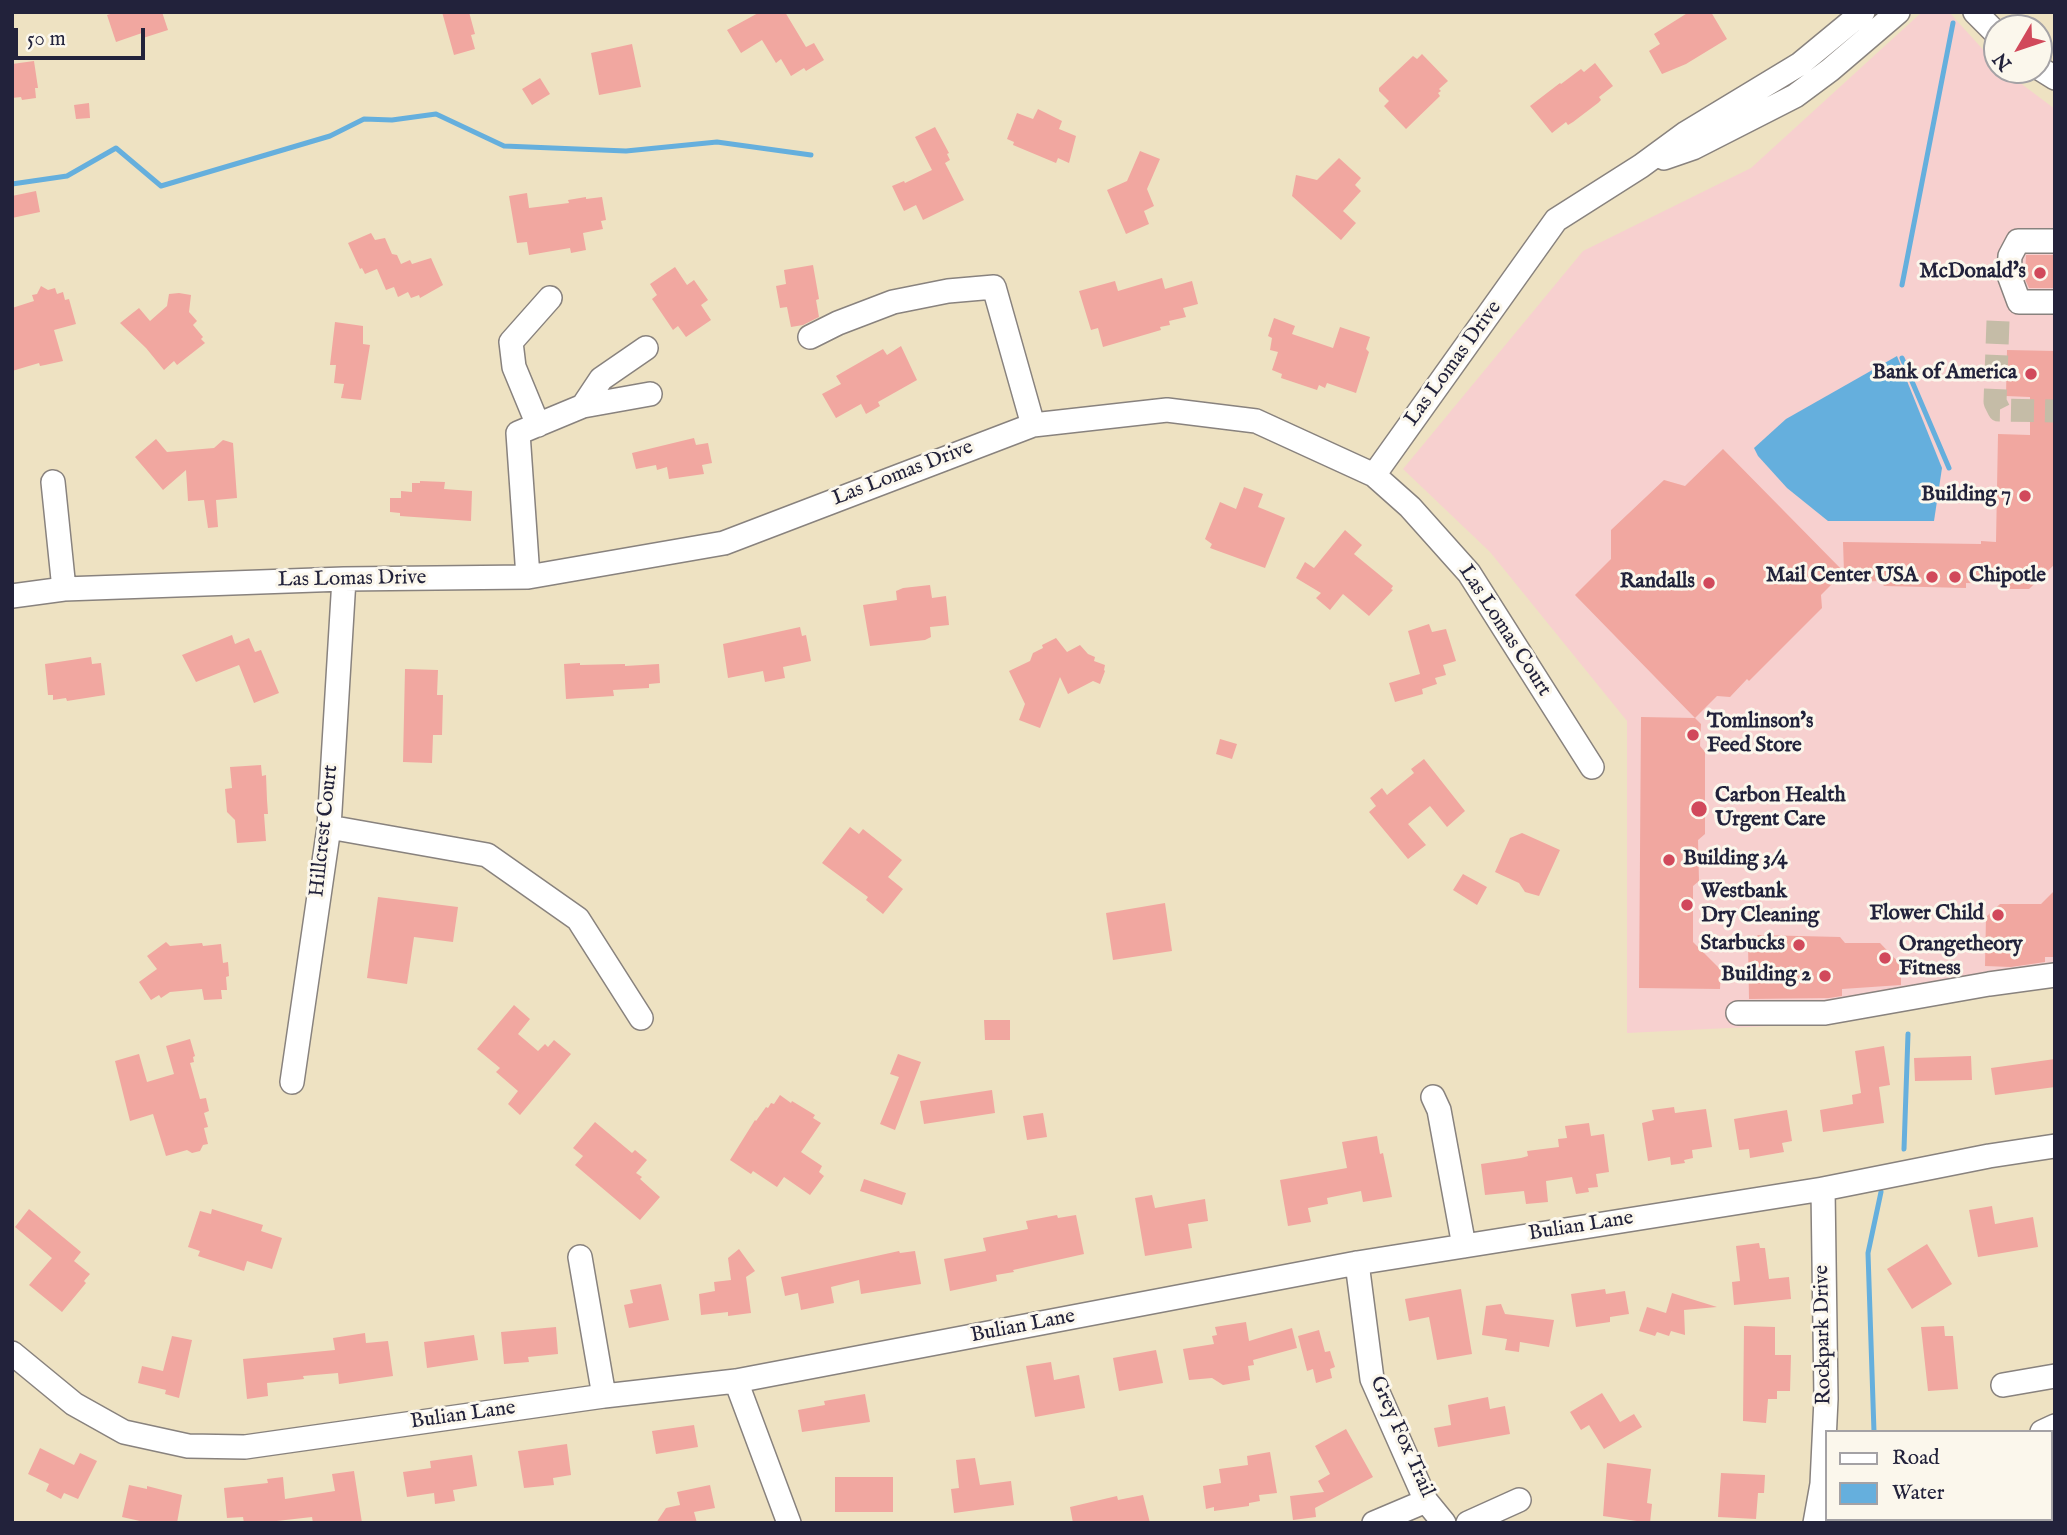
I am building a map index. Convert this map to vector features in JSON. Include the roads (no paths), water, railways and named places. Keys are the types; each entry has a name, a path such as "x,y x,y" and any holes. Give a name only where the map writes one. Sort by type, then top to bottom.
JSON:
{"street":[{"name":"Las Lomas Drive","path":"12,596 64,589 344,579 528,578 724,542 1033,425 1167,410 1256,421 1374,475 1556,220 1641,166 1686,133 1800,64 1863,12"},
{"name":"Las Lomas Drive","path":"1641,166 1693,148 1795,96 1898,12"},
{"path":"2055,241 2018,241 2010,256 2009,275 2019,302 2055,302"},
{"path":"810,337 838,323 894,303 948,291 994,287 1033,425"},
{"path":"528,578 528,429 514,367 512,342 550,298"},
{"path":"583,406 601,379 646,348"},
{"path":"528,429 583,406 650,394"},
{"name":"Las Lomas Court","path":"1374,475 1410,507 1469,573 1592,767"},
{"path":"53,482 64,589"},
{"name":"Hillcrest Court","path":"292,1082 329,827 344,579"},
{"path":"329,827 487,855 578,919 641,1018"},
{"path":"1738,1013 1825,1013 2055,975"},
{"path":"1433,1097 1439,1110 1464,1246"},
{"name":"Bulian Lane","path":"12,1353 74,1404 124,1432 188,1446 245,1447 604,1396 736,1381 1357,1264 1823,1189 1989,1156 2055,1146"},
{"name":"Rockpark Drive","path":"1815,1523 1822,1484 1826,1399 1823,1189"},
{"path":"580,1257 604,1396"},
{"name":"Grey Fox Trail","path":"1357,1264 1372,1379 1426,1501 1444,1523"},
{"path":"2003,1385 2055,1376"},
{"path":"736,1381 789,1523"},
{"path":"1468,1523 1520,1500"},
{"path":"1374,1523 1426,1501"}],"water":[{"path":"1897,356 1942,468 1934,521 1828,521 1787,488 1754,448 1786,419"}],"waterway":[{"path":"1902,285 1953,23"},
{"path":"12,184 67,176 116,148 161,186 330,136 364,119 392,120 436,114 504,146 626,151 717,142 811,155"},
{"path":"1902,358 1949,468"},
{"path":"1904,1149 1908,1034"},
{"path":"1874,1430 1868,1253 1881,1192"}],"tunnel":[{"path":"1998,321 1995,402 1999,410 2055,411"}],"place":[{"name":"McDonald's","path":"2040,273"},
{"name":"Bank of America","path":"2031,374"},
{"name":"Building 7","path":"2025,496"},
{"name":"Mail Center USA","path":"1932,577"},
{"name":"Chipotle","path":"1955,577"},
{"name":"Randalls","path":"1709,583"},
{"name":"Tomlinson's Feed Store","path":"1693,735"},
{"name":"Carbon Health Urgent Care","path":"1699,809"},
{"name":"Building 3/4","path":"1669,860"},
{"name":"Westbank Dry Cleaning","path":"1687,905"},
{"name":"Flower Child","path":"1998,915"},
{"name":"Starbucks","path":"1799,945"},
{"name":"Orangetheory Fitness","path":"1885,958"},
{"name":"Building 2","path":"1825,976"}]}
